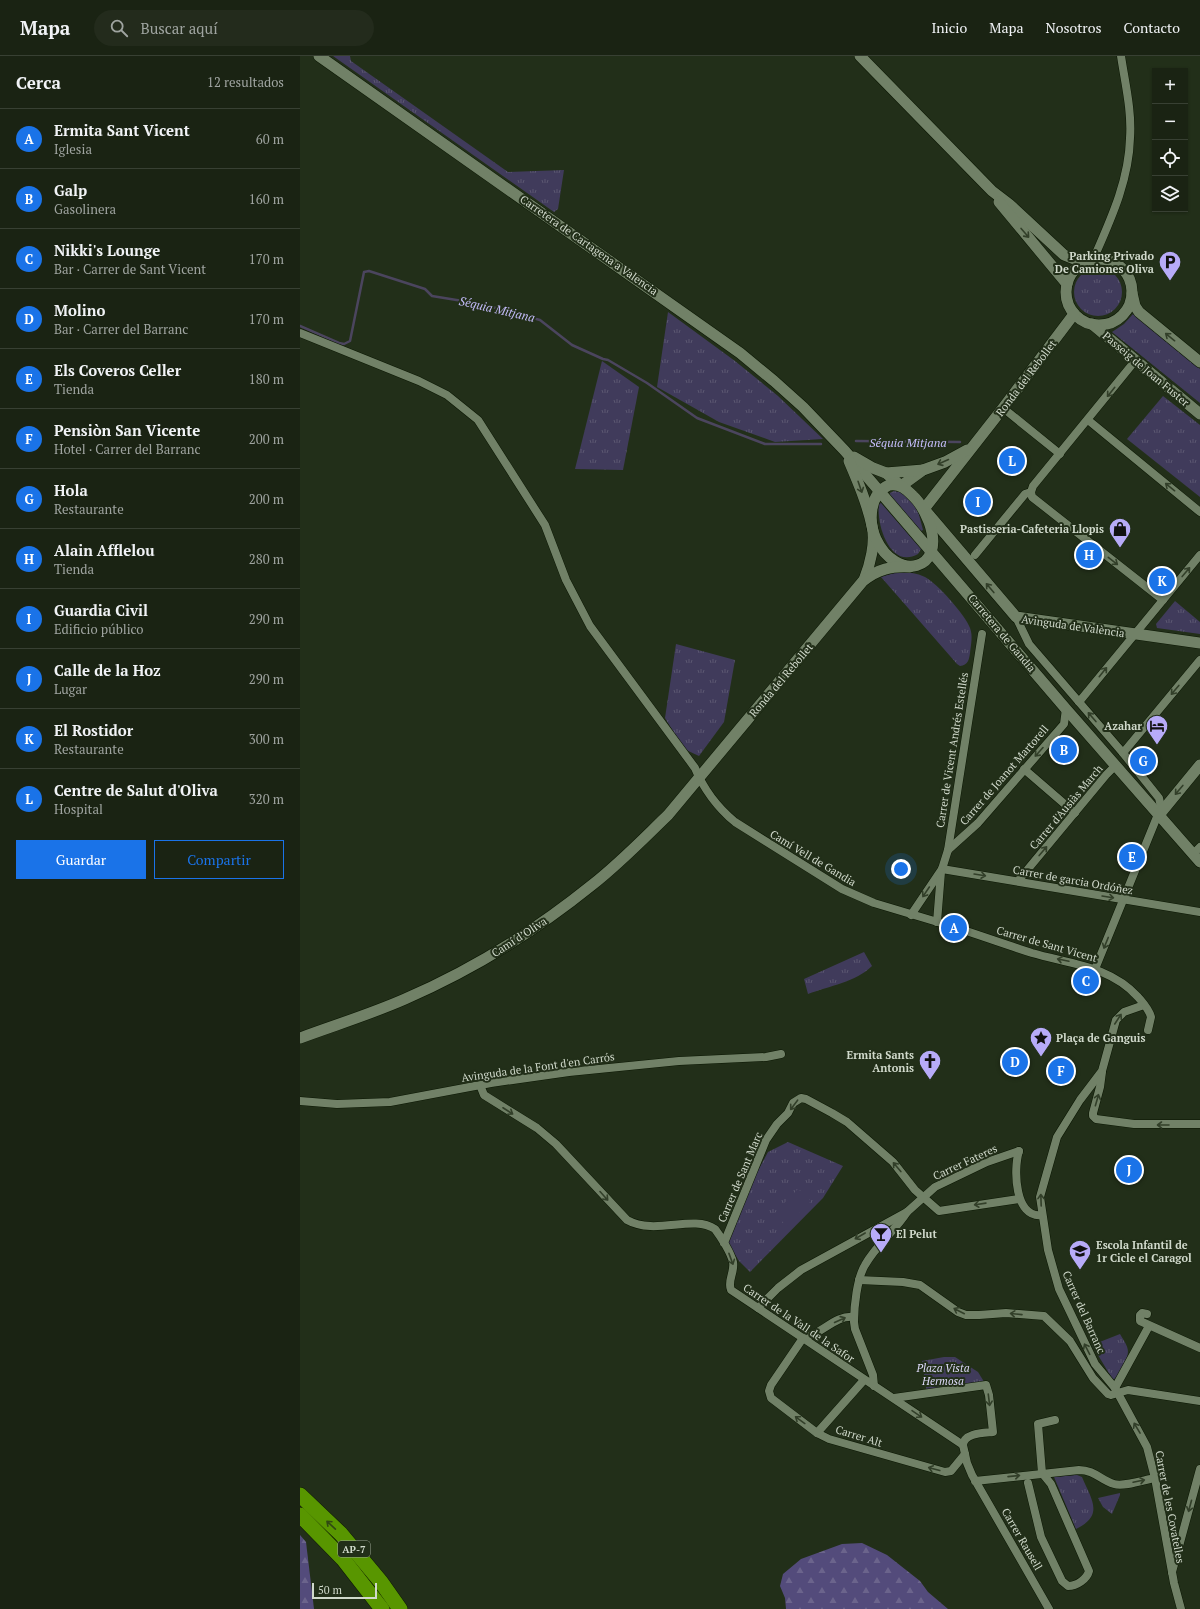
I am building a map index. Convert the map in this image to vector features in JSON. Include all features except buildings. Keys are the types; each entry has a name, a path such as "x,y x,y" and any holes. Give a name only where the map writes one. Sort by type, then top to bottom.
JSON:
{"highway":[{"name":"AP-7","path":"300,1495 341,1534 381,1582 400,1609"},
{"name":"AP-7","path":"300,1515 343,1559 382,1609"}],"street":[{"name":"Carretera de Cartagena a Valencia","path":"318,56 740,353 803,406 845,451"},
{"path":"860,56 992,191 1009,204 1064,255 1088,261 1103,259 1120,267 1127,274 1131,283 1135,306 1139,312 1200,362"},
{"path":"1121,56 1129,112 1130,138 1121,191 1088,261 1076,268 1070,276 1067,284 1066,295 1074,314 1086,322 1102,325 1120,318 1128,306 1132,292"},
{"path":"992,191 1003,209 1067,284"},
{"name":"Ronda del Rebollet","path":"924,509 1074,314"},
{"name":"Passeig de Joan Fuster","path":"1092,324 1200,414"},
{"name":"Camí Vell de Gandia","path":"300,333 419,381 447,395 478,420 545,525 566,580 590,626 695,768 699,778 719,806 735,822 842,889 874,903 938,922"},
{"path":"1135,361 1033,486 1031,492 1032,497 1163,600"},
{"path":"1003,408 1060,454"},
{"path":"1088,420 1200,512"},
{"name":"Ronda del Rebollet","path":"901,486 923,470 959,455 976,442"},
{"path":"845,451 868,465 886,473 923,470"},
{"path":"845,451 859,485 875,537 883,551 895,562 910,567 924,562 932,552 933,535 924,509"},
{"name":"Carretera de Gandia","path":"845,451 1115,766 1162,809 1198,854"},
{"name":"Avinguda de València","path":"886,473 916,499 1016,617 1200,643"},
{"path":"880,492 889,485 901,486"},
{"name":"Ronda del Rebollet","path":"864,582 871,556 872,506 880,492"},
{"path":"975,555 1025,494 1031,492"},
{"path":"1079,702 1200,555"},
{"name":"Ronda del Rebollet","path":"699,778 864,582 874,573 882,570 898,567 910,567"},
{"name":"Carretera de Gandia","path":"1016,617 1029,644 1123,753 1159,798 1162,809"},
{"name":"Carrer de Vicent Andrés Estellés","path":"938,922 942,869 948,850 982,634"},
{"path":"1123,753 1200,660"},
{"name":"Carrer de Joanot Martorell","path":"948,850 978,823 1064,724 1066,709"},
{"path":"1095,969 1162,809 1200,765"},
{"name":"Carrer d'Ausiàs March","path":"1018,881 1115,766"},
{"path":"1024,769 1075,813"},
{"name":"Camí d’Oliva","path":"300,1038 406,999 477,963 514,942 559,910 604,875 668,815 699,778"},
{"name":"Carrer de Vicent Andrés Estellés","path":"911,915 942,869"},
{"name":"Carrer de garcia Ordóñez","path":"942,869 1200,912"},
{"name":"Carrer de Sant Vicent","path":"938,922 1039,955 1095,969 1123,983 1144,1005"},
{"path":"1144,1005 1151,1017 1148,1030"},
{"name":"Carrer del Barranc","path":"1116,1390 1095,1364 1059,1289 1048,1250 1042,1215 1041,1192 1058,1137 1080,1100 1102,1071 1118,1017 1124,1012 1144,1005"},
{"name":"Avinguda de la Font d'en Carrós","path":"300,1101 344,1104 390,1102 480,1085 569,1072 648,1064 766,1057 781,1054"},
{"path":"1102,1071 1100,1087 1093,1113 1093,1116 1096,1119 1134,1124 1200,1124"},
{"name":"Carrer de la Vall de la Safor","path":"480,1085 484,1095 537,1128 556,1144 628,1220 639,1225 650,1227 702,1223 716,1229 733,1262 733,1271 729,1286 731,1290 864,1380 894,1398 964,1445"},
{"name":"Carrer de Sant Marc","path":"724,1243 766,1140 788,1113 794,1103 799,1099 806,1099 847,1122 893,1162 922,1197"},
{"name":"Carrer Fateres","path":"907,1212 922,1197 936,1187 987,1162 1019,1151 1016,1160 1016,1170 1019,1199"},
{"path":"922,1197 936,1210 940,1211 1019,1199 1030,1214 1036,1216 1042,1215"},
{"path":"874,1386 873,1375 855,1329 854,1318 859,1280 866,1263 901,1222 907,1212"},
{"path":"758,1308 778,1288 804,1268 907,1212"},
{"path":"859,1280 894,1281 915,1284 927,1289 958,1312 963,1314 979,1315 997,1313 1036,1315 1047,1318 1070,1341 1096,1382 1108,1394 1111,1395 1116,1390 1149,1326"},
{"path":"1147,1314 1142,1313 1140,1315 1140,1322 1200,1348"},
{"path":"803,1338 812,1336 842,1318 854,1318"},
{"name":"Carrer Alt","path":"803,1338 771,1385 769,1395 774,1401 817,1433 838,1443 945,1472 949,1472 954,1468 965,1454"},
{"path":"855,1374 869,1364"},
{"path":"817,1433 864,1380"},
{"path":"894,1398 986,1385 989,1395 993,1432 968,1436 964,1440 965,1454 969,1470 975,1481 1042,1473 1085,1470 1093,1472 1111,1483 1118,1485 1155,1478"},
{"path":"1116,1390 1132,1390 1200,1402"},
{"name":"Carrer de les Covatelles","path":"1116,1390 1143,1438 1149,1455 1155,1478 1172,1574 1181,1609"},
{"path":"1028,1483 1041,1537 1062,1581 1068,1586 1077,1584 1088,1575 1088,1571 1051,1484 1042,1473 1038,1424 1055,1420"},
{"path":"1172,1574 1200,1469"},
{"name":"Carrer Rausell","path":"975,1481 1049,1609"}],"green space":[{"path":"333,56 350,56 351,61 508,172 564,170 558,209 554,212"},
{"path":"1098,268 1107,270 1115,275 1120,283 1122,292 1120,301 1115,309 1107,314 1098,316 1089,314 1081,309 1076,301 1074,292 1076,283 1081,275 1089,270"},
{"path":"668,312 735,361 778,396 823,439 775,442 719,422 657,387"},
{"path":"1133,314 1200,369 1200,403 1112,332 1124,324"},
{"path":"602,361 639,387 623,470 575,469"},
{"path":"1163,396 1200,425 1200,497 1127,439"},
{"path":"894,491 906,493 918,511 923,530 921,531 890,495 890,493"},
{"path":"881,503 921,549 918,554 908,557 900,556 887,542 880,522 879,504"},
{"path":"898,572 916,574 930,580 963,616 970,628 972,637 968,662 965,665 960,666 957,664 881,577"},
{"path":"1175,601 1200,622 1200,634 1157,628 1156,624"},
{"path":"676,644 735,660 724,722 699,756 684,749 665,718"},
{"path":"864,952 872,966 866,971 850,980 808,994 804,979"},
{"path":"788,1142 843,1166 823,1198 750,1272 739,1261 727,1241 754,1178 768,1152"},
{"path":"798,1189 811,1201 787,1226 774,1214"},
{"path":"1120,1334 1127,1347 1128,1353 1123,1367 1113,1380 1092,1345"},
{"name":"Plaza Vista Hermosa","path":"944,1357 955,1357 978,1372 986,1385 927,1394 922,1361"},
{"path":"1077,1475 1082,1477 1092,1499 1093,1512 1085,1524 1076,1529 1054,1477"},
{"path":"1120,1493 1112,1514 1103,1507 1098,1498"},
{"path":"300,1535 306,1542 314,1609 300,1609"},
{"path":"862,1543 887,1555 920,1581 928,1592 948,1609 786,1609 785,1598 780,1586 783,1574 801,1559 842,1544"}],"waterway":[{"name":"Séquia Mitjana","path":"300,326 339,343 344,344 350,341 364,272 369,271 425,289 432,296 481,304 540,320 572,345 608,360 647,383 697,418 765,444 821,444"},
{"name":"Séquia Mitjana","path":"856,441 960,442"}],"place":[{"name":"Parking Privado De Camiones Oliva","path":"1170,282"},
{"name":"Centre de Salut d'Oliva","path":"1012,461"},
{"name":"Guardia Civil","path":"978,502"},
{"name":"Pastisseria-Cafeteria Llopis","path":"1120,548"},
{"name":"Alain Afflelou","path":"1089,555"},
{"name":"El Rostidor","path":"1162,581"},
{"name":"Azahar","path":"1157,746"},
{"name":"Galp","path":"1064,750"},
{"name":"Hola","path":"1143,761"},
{"name":"Els Coveros Celler","path":"1132,857"},
{"name":"Ermita Sant Vicent","path":"954,928"},
{"name":"Nikki's Lounge","path":"1086,981"},
{"name":"Plaça de Ganguis","path":"1041,1058"},
{"name":"Molino","path":"1015,1062"},
{"name":"Pensiòn San Vicente","path":"1061,1071"},
{"name":"Ermita Sants Antonis","path":"930,1080"},
{"name":"Calle de la Hoz","path":"1129,1170"},
{"name":"El Pelut","path":"881,1254"},
{"name":"Escola Infantil de 1r Cicle el Caragol","path":"1080,1270"}]}
